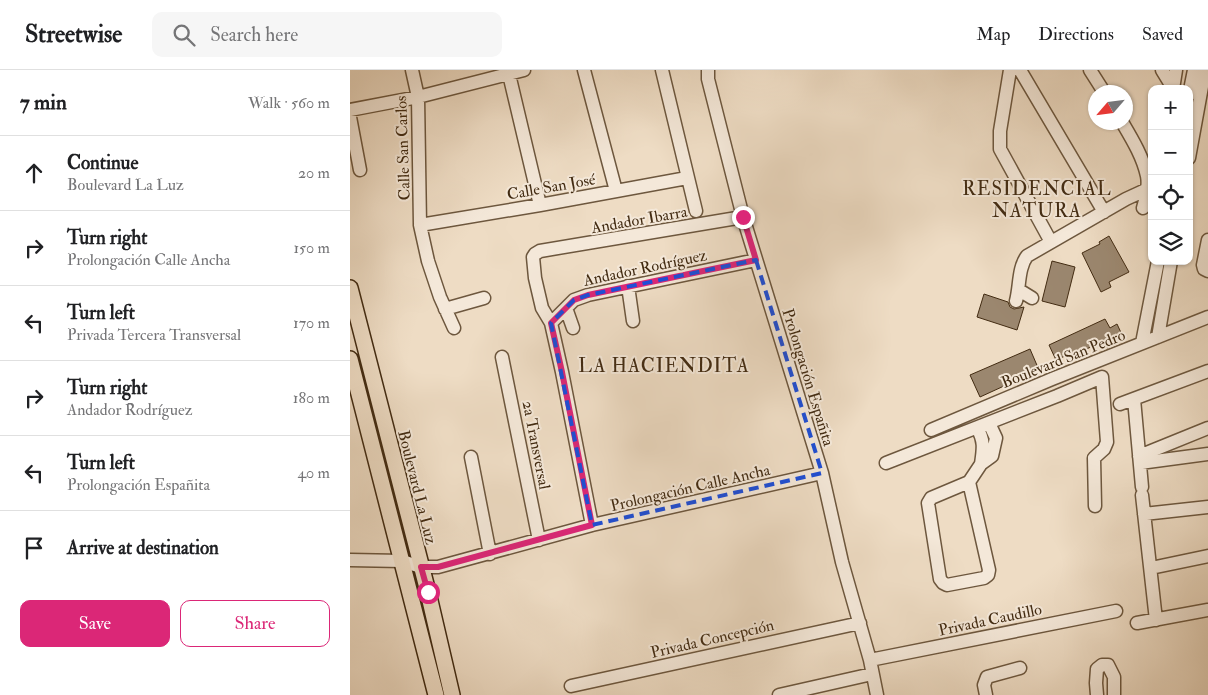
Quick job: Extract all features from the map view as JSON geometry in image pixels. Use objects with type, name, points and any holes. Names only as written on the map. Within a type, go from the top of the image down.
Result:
[{"type":"main road","name":"Boulevard La Luz","points":[[350,288],[452,695]]},
{"type":"main road","name":"Boulevard La Luz","points":[[350,359],[356,407],[402,561],[436,695]]},
{"type":"street","name":"Calle San Carlos","points":[[412,70],[418,97],[420,225],[428,261],[445,309],[454,328]]},
{"type":"street","points":[[350,110],[418,97],[508,72],[524,70]]},
{"type":"street","points":[[584,70],[616,192]]},
{"type":"street","points":[[662,70],[696,211]]},
{"type":"street","name":"Prolongación Españita","points":[[708,70],[708,79],[743,217],[822,474],[842,562],[870,660],[877,695]]},
{"type":"street","points":[[1010,70],[1000,131],[1000,149],[1050,242]]},
{"type":"street","points":[[1020,70],[1104,212]]},
{"type":"street","points":[[1090,70],[1100,85]]},
{"type":"street","points":[[1162,70],[1171,85]]},
{"type":"street","points":[[1174,85],[1176,70]]},
{"type":"street","points":[[1191,85],[1194,70]]},
{"type":"street","points":[[1193,136],[1205,70]]},
{"type":"street","points":[[508,72],[540,206]]},
{"type":"street","points":[[350,116],[360,170]]},
{"type":"street","points":[[1126,130],[1148,176]]},
{"type":"street","name":"Calle San José","points":[[420,225],[540,206],[687,178]]},
{"type":"street","points":[[1032,298],[1017,295],[1024,260],[1028,256],[1118,204],[1148,182]]},
{"type":"street","points":[[1118,204],[1126,207],[1148,207]]},
{"type":"street","name":"Andador Ibarra","points":[[549,321],[542,308],[533,262],[535,254],[540,251],[743,217]]},
{"type":"street","points":[[1208,240],[1203,265],[1204,269],[1208,271]]},
{"type":"street","name":"Andador Rodríguez","points":[[549,321],[580,298],[628,286],[756,260]]},
{"type":"street","points":[[1142,343],[1157,265]]},
{"type":"street","points":[[1158,337],[1170,265]]},
{"type":"street","points":[[628,286],[633,321]]},
{"type":"street","points":[[445,309],[484,298]]},
{"type":"street","points":[[566,308],[573,328]]},
{"type":"street","name":"Boulevard San Pedro","points":[[931,430],[1208,317]]},
{"type":"street","points":[[549,321],[564,381],[592,525]]},
{"type":"street","name":"2a Transversal","points":[[502,357],[539,540]]},
{"type":"street","points":[[1120,404],[1208,370]]},
{"type":"street","name":"Boulevard San Pedro","points":[[886,463],[1102,377],[1107,442],[1104,449],[1094,458],[1095,506]]},
{"type":"street","points":[[1134,399],[1156,620]]},
{"type":"street","points":[[999,401],[1004,417]]},
{"type":"street","points":[[969,482],[989,570],[988,575],[984,578],[947,585],[940,579],[928,503],[931,498],[969,482],[981,464],[992,456],[996,438],[989,423]]},
{"type":"street","points":[[977,428],[984,446],[981,464]]},
{"type":"street","points":[[1139,460],[1208,428]]},
{"type":"street","points":[[1139,460],[1208,454]]},
{"type":"street","points":[[471,457],[490,554]]},
{"type":"street","name":"Prolongación Calle Ancha","points":[[421,567],[438,567],[592,525],[822,474]]},
{"type":"street","points":[[1144,514],[1208,507]]},
{"type":"street","points":[[1150,568],[1208,556]]},
{"type":"street","points":[[350,560],[402,561],[421,567]]},
{"type":"street","points":[[1137,624],[1208,610]]},
{"type":"street","name":"Privada Caudillo","points":[[870,660],[1116,611]]},
{"type":"street","name":"Privada Concepción","points":[[571,686],[860,623]]},
{"type":"street","points":[[1097,695],[1097,669],[1105,664],[1112,671],[1114,695]]},
{"type":"street","points":[[985,690],[987,677],[1020,668]]},
{"type":"street","points":[[779,695],[872,674]]},
{"type":"highlighted area","points":[[756,260],[822,473],[592,525],[551,323],[574,300],[588,295]]},
{"type":"building","points":[[1109,236],[1129,272],[1109,282],[1111,287],[1101,292],[1082,253],[1100,244],[1099,242]]},
{"type":"building","points":[[1052,261],[1075,267],[1065,307],[1042,301]]},
{"type":"building","points":[[984,294],[1008,302],[1010,307],[1014,309],[1024,307],[1017,330],[977,317]]},
{"type":"building","points":[[1105,319],[1110,328],[1117,324],[1124,339],[1107,348],[1104,341],[1082,351],[1084,355],[1077,358],[1074,352],[1056,360],[1049,345]]},
{"type":"building","points":[[1030,349],[1039,370],[980,397],[970,375]]},
{"type":"district","name":"RESIDENCIAL NATURA","points":[[1037,199]]},
{"type":"district","name":"LA HACIENDITA","points":[[664,365]]},
{"type":"route","points":[[428,592],[421,567],[438,567],[592,525],[551,323],[574,300],[588,295],[756,260],[743,217]]}]
